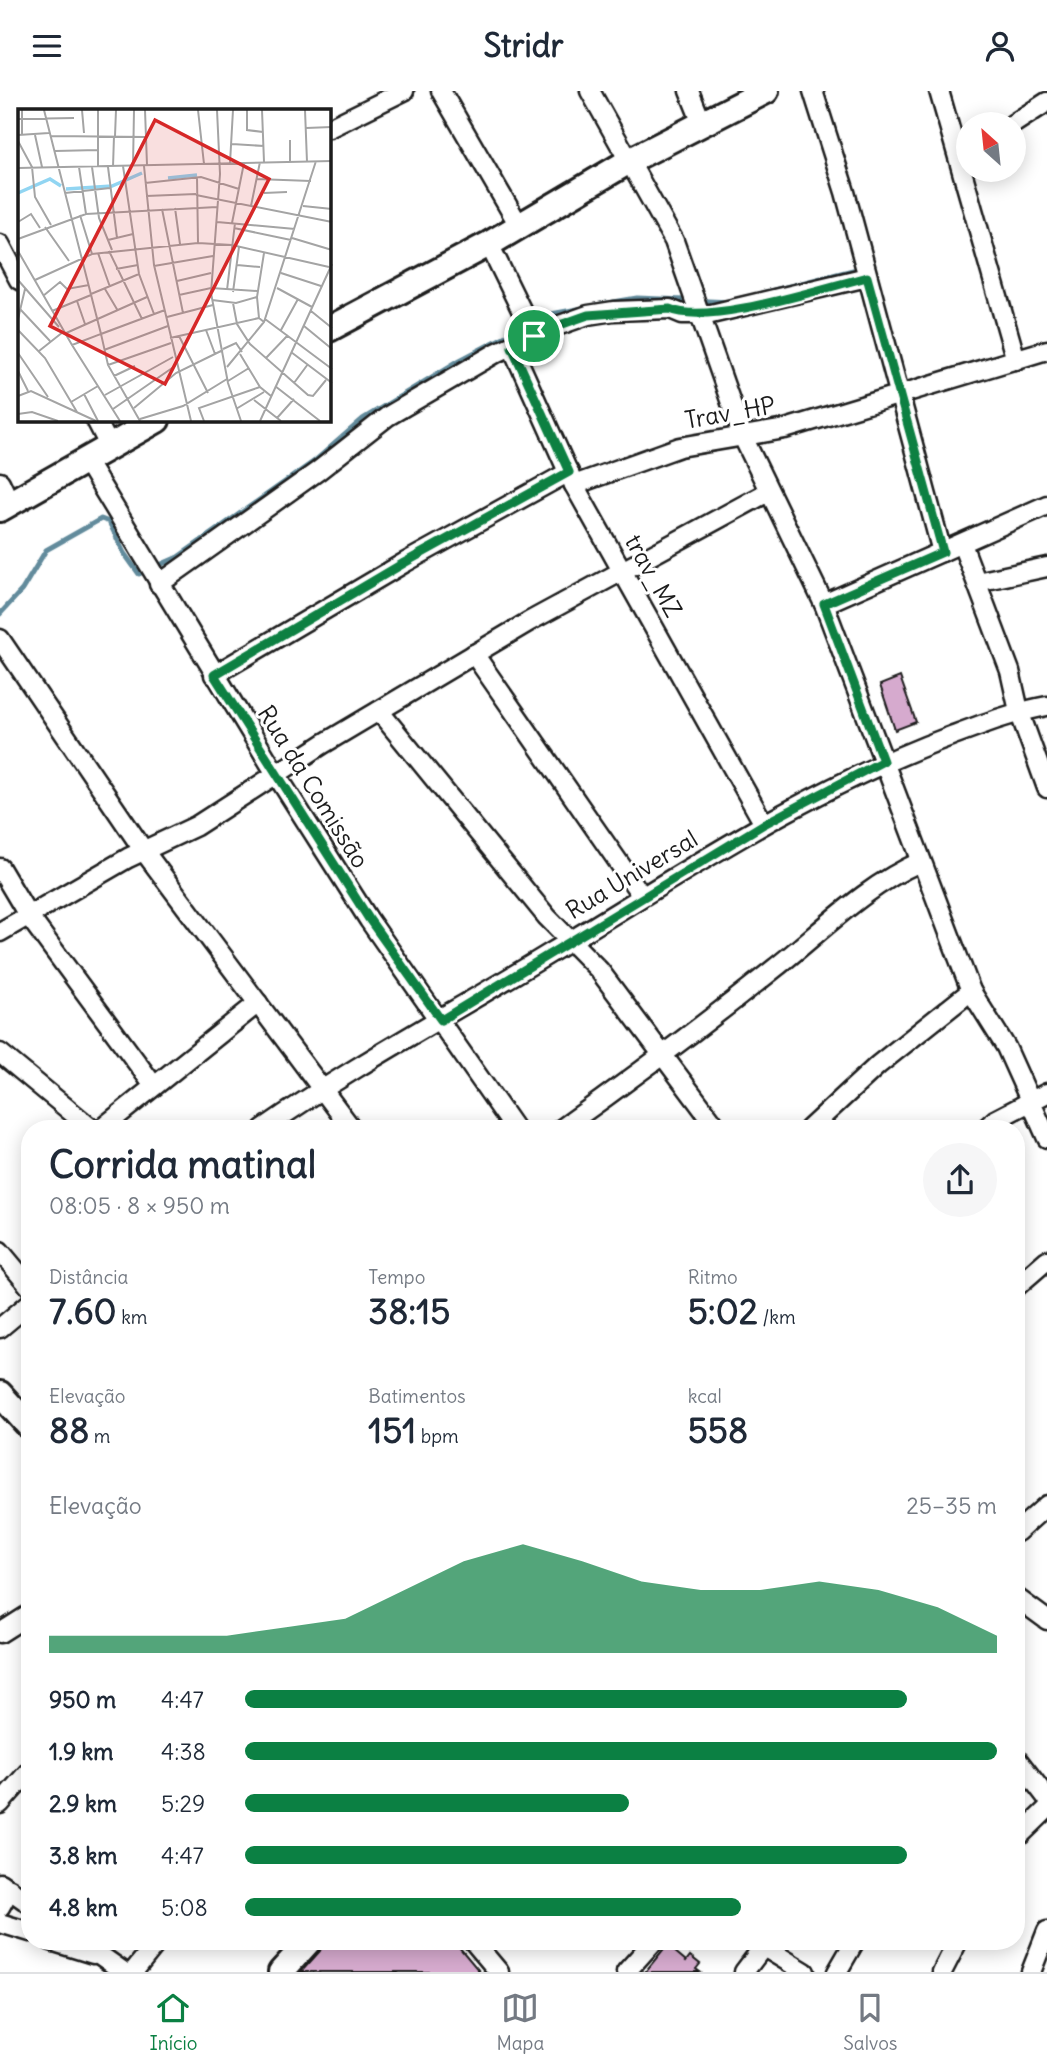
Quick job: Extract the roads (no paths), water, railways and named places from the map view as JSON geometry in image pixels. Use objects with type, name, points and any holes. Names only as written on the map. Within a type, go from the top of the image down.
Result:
[{"type":"street","points":[[331,127],[404,91]]},
{"type":"street","points":[[441,91],[520,227]]},
{"type":"street","points":[[590,91],[674,241],[743,437],[824,604],[971,991],[1006,1047],[1047,1139]]},
{"type":"street","points":[[689,91],[703,126]]},
{"type":"street","points":[[331,328],[520,227],[631,160],[703,126],[766,91]]},
{"type":"street","points":[[813,91],[845,192],[897,394],[943,552]]},
{"type":"street","points":[[939,91],[956,130]]},
{"type":"street","points":[[1026,116],[1047,102]]},
{"type":"street","points":[[969,182],[987,268],[1016,360]]},
{"type":"street","points":[[489,244],[534,336]]},
{"type":"street","points":[[0,245],[18,278]]},
{"type":"street","points":[[159,585],[318,471],[388,416],[496,353],[570,320],[614,311],[670,309],[682,314],[711,314],[867,277]]},
{"type":"street","name":"trav_MZ","points":[[512,347],[571,479],[764,824]]},
{"type":"street","name":"Trav_HP","points":[[214,675],[404,563],[571,479],[680,447],[785,429],[1047,350]]},
{"type":"street","points":[[97,422],[109,445]]},
{"type":"street","points":[[3,498],[86,461],[109,445],[153,422]]},
{"type":"street","name":"Rua da Comissão","points":[[86,461],[276,774],[369,919],[508,1120]]},
{"type":"street","points":[[0,932],[144,851],[196,826],[276,774],[474,655],[622,570],[768,492]]},
{"type":"street","points":[[824,604],[1047,505]]},
{"type":"street","points":[[962,544],[1010,671],[1019,711],[1047,787]]},
{"type":"street","points":[[977,582],[1047,567]]},
{"type":"street","points":[[0,639],[144,851],[346,1120]]},
{"type":"street","points":[[474,655],[642,897]]},
{"type":"street","name":"Rua Universal","points":[[276,1120],[322,1087],[441,1020],[764,824],[883,761],[1019,711],[1047,706]]},
{"type":"street","points":[[379,711],[547,917],[599,970],[711,1120]]},
{"type":"street","points":[[573,1120],[662,1056],[860,898],[901,870],[920,862]]},
{"type":"street","points":[[0,868],[28,915],[154,1086]]},
{"type":"street","points":[[819,1120],[878,1065],[971,991]]},
{"type":"street","points":[[112,1120],[258,1003]]},
{"type":"street","points":[[0,1053],[81,1120]]},
{"type":"street","points":[[999,1120],[1030,1100],[1047,1093]]},
{"type":"street","points":[[0,1251],[21,1276]]},
{"type":"street","points":[[1025,1279],[1047,1260]]},
{"type":"street","points":[[0,1328],[21,1310]]},
{"type":"street","points":[[0,1394],[21,1417]]},
{"type":"street","points":[[1025,1525],[1047,1505]]},
{"type":"street","points":[[1025,1604],[1047,1620]]},
{"type":"street","points":[[0,1633],[21,1620]]},
{"type":"street","points":[[1025,1769],[1047,1798]]},
{"type":"street","points":[[0,1804],[21,1780]]},
{"type":"street","points":[[1025,1830],[1047,1809]]},
{"type":"street","points":[[0,1907],[5,1886],[21,1898]]},
{"type":"street","points":[[0,1923],[21,1930]]},
{"type":"street","points":[[1031,1972],[1047,1931]]},
{"type":"street","points":[[74,1950],[100,1955]]},
{"type":"street","points":[[93,1950],[122,1971],[147,1950]]},
{"type":"street","points":[[281,1972],[301,1950]]},
{"type":"street","points":[[485,1950],[499,1972]]},
{"type":"street","points":[[626,1972],[646,1950]]},
{"type":"street","points":[[744,1972],[756,1950]]},
{"type":"street","points":[[769,1950],[804,1972]]},
{"type":"street","points":[[837,1972],[850,1950]]},
{"type":"street","points":[[942,1972],[953,1950]]},
{"type":"waterway","points":[[758,294],[853,270]]},
{"type":"waterway","points":[[596,305],[637,298],[732,302]]},
{"type":"waterway","points":[[0,614],[22,590],[46,550],[101,519],[109,522],[124,553],[139,574],[178,557],[316,460],[363,419],[460,360],[546,315],[583,308]]}]
